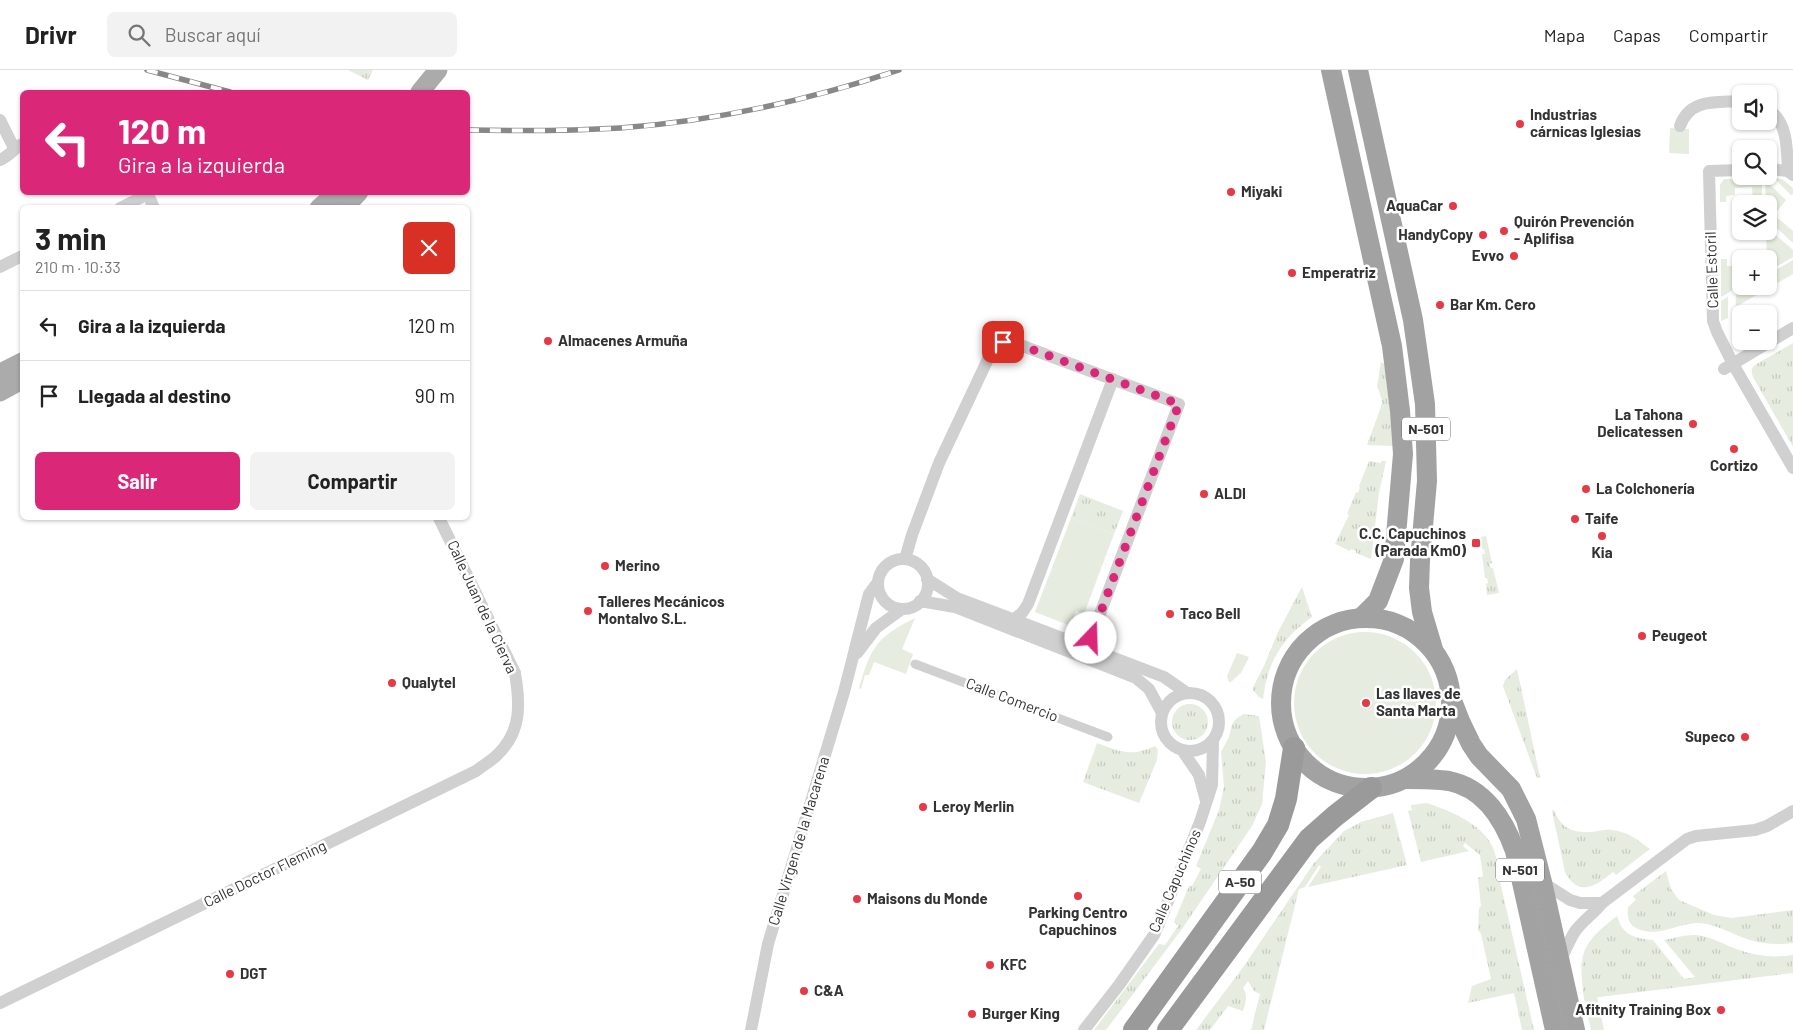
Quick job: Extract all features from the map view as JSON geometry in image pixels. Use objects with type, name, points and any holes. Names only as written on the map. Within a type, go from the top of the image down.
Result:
[{"type":"highway","name":"N-501","points":[[1331,70],[1392,346],[1402,445],[1401,486],[1394,559],[1378,601],[1362,617]]},
{"type":"highway","name":"N-501","points":[[1358,70],[1413,320],[1425,404],[1427,481],[1419,588],[1422,612],[1433,649]]},
{"type":"highway","points":[[1362,617],[1382,618],[1402,624],[1419,635],[1433,649],[1446,673],[1452,698],[1450,723],[1441,746],[1426,765],[1406,779],[1389,786],[1371,788],[1348,786],[1327,779],[1308,765],[1294,748],[1285,730],[1281,711],[1282,689],[1288,668],[1299,649],[1315,634],[1334,623],[1362,617]]},
{"type":"highway","name":"N-501","points":[[1452,698],[1460,721],[1475,750],[1511,790],[1526,819],[1575,1030]]},
{"type":"highway","name":"A-50","points":[[1134,1030],[1262,852],[1278,825],[1286,799],[1294,748]]},
{"type":"highway","name":"N-501","points":[[1406,779],[1450,781],[1471,790],[1486,800],[1498,814],[1508,831],[1515,851],[1555,1030]]},
{"type":"highway","name":"A-50","points":[[1168,1030],[1309,839],[1371,788]]},
{"type":"highway","points":[[1126,1030],[1154,1002]]},
{"type":"main road","points":[[422,90],[440,70]]},
{"type":"main road","points":[[437,90],[440,70]]},
{"type":"main road","points":[[322,205],[334,195]]},
{"type":"main road","points":[[347,205],[356,195]]},
{"type":"main road","points":[[0,372],[20,363]]},
{"type":"main road","points":[[0,392],[20,381]]},
{"type":"street","points":[[1680,126],[1683,117],[1690,109],[1700,104],[1732,102]]},
{"type":"street","points":[[1777,119],[1786,139],[1790,173],[1777,171]]},
{"type":"street","points":[[0,120],[18,146],[7,157],[0,160]]},
{"type":"street","name":"Calle Estoril","points":[[1732,170],[1710,171],[1713,321],[1728,366],[1793,468]]},
{"type":"street","points":[[125,205],[143,195]]},
{"type":"street","points":[[0,267],[20,257]]},
{"type":"street","points":[[1728,366],[1793,328]]},
{"type":"street","points":[[905,559],[938,463],[994,347],[1003,342],[1012,342],[1179,404],[1087,648]]},
{"type":"street","points":[[1014,619],[1022,613],[1028,604],[1113,379]]},
{"type":"street","name":"Calle Juan de la Cierva","points":[[440,520],[515,673],[520,698],[515,727]]},
{"type":"street","points":[[905,559],[915,562],[923,569],[927,579],[926,591],[920,602],[912,607],[902,609],[889,605],[880,595],[878,582],[880,572],[886,565],[895,560],[905,559]]},
{"type":"street","points":[[927,579],[957,598],[1164,677],[1187,693]]},
{"type":"street","name":"Calle Virgen de la Macarena","points":[[751,1030],[768,944],[855,654],[862,616],[869,594],[878,582]]},
{"type":"street","points":[[920,602],[955,607],[1136,678],[1148,688],[1162,713]]},
{"type":"street","name":"Calle Virgen de la Macarena","points":[[855,654],[876,628],[902,609]]},
{"type":"street","name":"Calle Comercio","points":[[915,664],[1108,737]]},
{"type":"street","points":[[1187,693],[1198,694],[1208,699],[1216,710],[1219,722],[1218,732],[1214,740],[1204,748],[1194,752],[1182,750],[1171,744],[1163,734],[1161,724],[1162,713],[1168,703],[1176,696],[1187,693]]},
{"type":"street","name":"Calle Doctor Fleming","points":[[0,1003],[476,771],[498,755],[508,742],[515,727]]},
{"type":"street","name":"Calle Capuchinos","points":[[1084,1030],[1154,935],[1200,822],[1212,786],[1214,740]]},
{"type":"street","points":[[1182,750],[1199,775],[1206,801]]},
{"type":"street","points":[[1559,963],[1578,928],[1602,903],[1687,839],[1696,836],[1755,830],[1767,826],[1793,811]]},
{"type":"street","points":[[1542,882],[1570,900],[1580,904],[1602,903]]},
{"type":"green space","points":[[348,70],[373,70],[368,80]]},
{"type":"green space","points":[[1670,128],[1689,129],[1689,154],[1669,153]]},
{"type":"green space","points":[[1777,178],[1782,179],[1793,188],[1793,194],[1791,195],[1777,181]]},
{"type":"green space","points":[[1724,179],[1732,179],[1732,185],[1762,185],[1762,195],[1753,195],[1752,187],[1735,188],[1735,195],[1726,196],[1726,202],[1720,202],[1720,185]]},
{"type":"green space","points":[[1765,185],[1770,185],[1786,200],[1777,211],[1777,195],[1766,195]]},
{"type":"green space","points":[[1777,218],[1793,231],[1793,243],[1777,228]]},
{"type":"green space","points":[[1777,236],[1793,250],[1793,257],[1777,266],[1777,250],[1767,250],[1766,240],[1777,240]]},
{"type":"green space","points":[[1721,259],[1727,259],[1727,266],[1732,266],[1732,290],[1721,297]]},
{"type":"green space","points":[[1793,260],[1793,274],[1777,283],[1777,269]]},
{"type":"green space","points":[[1736,295],[1756,295],[1739,305],[1736,305]]},
{"type":"green space","points":[[1728,297],[1728,318],[1721,321],[1721,301]]},
{"type":"green space","points":[[1793,343],[1793,447],[1753,377],[1752,371],[1755,365]]},
{"type":"green space","points":[[1381,362],[1385,364],[1391,405],[1393,446],[1367,445],[1381,407],[1382,400],[1377,386]]},
{"type":"green space","points":[[1369,461],[1381,463],[1381,461],[1386,461],[1379,493],[1371,559],[1356,553],[1356,551],[1351,549],[1350,551],[1335,544],[1349,515],[1347,514],[1356,492],[1358,493]]},
{"type":"green space","points":[[1080,494],[1123,511],[1114,534],[1071,518]]},
{"type":"green space","points":[[1071,518],[1114,534],[1084,614],[1076,611],[1071,626],[1035,612]]},
{"type":"green space","points":[[1486,536],[1492,563],[1489,564],[1493,568],[1499,593],[1487,595],[1486,584],[1488,583],[1487,578],[1485,578],[1482,554],[1485,554],[1484,549],[1482,549],[1481,537]]},
{"type":"green space","points":[[1302,587],[1312,617],[1292,634],[1278,652],[1268,674],[1263,699],[1252,689],[1278,632]]},
{"type":"green space","points":[[915,618],[902,649],[913,654],[906,674],[874,662],[869,675],[865,675],[861,689],[859,688],[867,662],[877,645],[892,631]]},
{"type":"green space","points":[[1365,632],[1392,638],[1404,644],[1415,653],[1424,664],[1430,676],[1436,703],[1430,730],[1424,742],[1415,753],[1404,762],[1392,768],[1365,774],[1338,768],[1326,762],[1315,753],[1306,742],[1300,730],[1294,703],[1300,676],[1306,664],[1315,653],[1326,644],[1338,638]]},
{"type":"green space","points":[[1237,653],[1249,657],[1241,673],[1229,682],[1227,676]]},
{"type":"green space","points":[[1517,669],[1540,777],[1537,778],[1503,686],[1505,680]]},
{"type":"green space","points":[[1190,704],[1197,705],[1203,709],[1207,715],[1207,729],[1203,735],[1197,739],[1190,740],[1183,739],[1177,735],[1173,729],[1172,722],[1173,715],[1177,709],[1183,705]]},
{"type":"green space","points":[[1244,714],[1259,716],[1266,762],[1262,804],[1252,826],[1182,929],[1106,1030],[1094,1030],[1159,944],[1165,945],[1178,926],[1174,922],[1189,886],[1192,886],[1201,869],[1196,866],[1219,810],[1224,786],[1221,752],[1229,737],[1232,724]]},
{"type":"green space","points":[[1097,743],[1126,752],[1139,751],[1155,746],[1158,750],[1157,760],[1139,803],[1083,782]]},
{"type":"green space","points":[[1427,803],[1455,814],[1473,824],[1492,846],[1534,1030],[1522,1030],[1514,993],[1468,1003],[1472,986],[1491,979],[1481,934],[1478,930],[1479,908],[1481,906],[1478,878],[1483,876],[1480,855],[1465,843],[1463,846],[1469,851],[1421,862],[1408,811],[1412,810],[1411,805]]},
{"type":"green space","points":[[1554,810],[1560,821],[1568,828],[1578,832],[1606,830],[1622,832],[1632,836],[1650,849],[1616,875],[1613,872],[1600,882],[1588,887],[1576,885],[1565,872],[1552,811]]},
{"type":"green space","points":[[1393,813],[1407,865],[1308,887],[1321,867],[1319,865],[1305,887],[1299,889],[1264,1030],[1251,1030],[1260,994],[1254,991],[1248,981],[1243,988],[1246,999],[1243,1011],[1228,1006],[1210,1030],[1196,1030],[1244,966],[1314,863],[1344,831],[1361,822]]},
{"type":"green space","points":[[1666,871],[1671,889],[1679,900],[1714,915],[1731,918],[1793,910],[1793,943],[1758,942],[1712,925],[1699,923],[1653,932],[1638,929],[1630,923],[1628,914],[1628,907],[1636,900],[1633,896]]},
{"type":"green space","points":[[1617,916],[1622,928],[1630,935],[1653,940],[1684,979],[1695,977],[1664,940],[1695,935],[1707,937],[1752,954],[1766,956],[1793,955],[1793,973],[1584,999],[1582,960],[1585,951],[1589,942],[1596,934]]},
{"type":"green space","points":[[1597,996],[1604,1030],[1591,1030],[1584,999]]},
{"type":"railway","points":[[147,70],[222,90]]},
{"type":"railway","points":[[470,130],[601,129],[691,120],[796,100],[899,70]]},
{"type":"place","name":"Industrias cárnicas Iglesias","points":[[1520,124]]},
{"type":"place","name":"Miyaki","points":[[1231,192]]},
{"type":"place","name":"AquaCar","points":[[1453,206]]},
{"type":"place","name":"Quirón Prevención - Aplifisa","points":[[1504,231]]},
{"type":"place","name":"HandyCopy","points":[[1483,235]]},
{"type":"place","name":"Evvo","points":[[1514,256]]},
{"type":"place","name":"Emperatriz","points":[[1292,273]]},
{"type":"place","name":"Bar Km. Cero","points":[[1440,305]]},
{"type":"place","name":"Almacenes Armuña","points":[[548,341]]},
{"type":"place","name":"La Tahona Delicatessen","points":[[1693,424]]},
{"type":"place","name":"Cortizo","points":[[1734,449]]},
{"type":"place","name":"La Colchonería","points":[[1586,489]]},
{"type":"place","name":"ALDI","points":[[1204,494]]},
{"type":"place","name":"Taife","points":[[1575,519]]},
{"type":"place","name":"Kia","points":[[1602,536]]},
{"type":"place","name":"C.C. Capuchinos (Parada Km0)","points":[[1476,543]]},
{"type":"place","name":"Merino","points":[[605,566]]},
{"type":"place","name":"Talleres Mecánicos Montalvo S.L.","points":[[588,611]]},
{"type":"place","name":"Taco Bell","points":[[1170,614]]},
{"type":"place","name":"Peugeot","points":[[1642,636]]},
{"type":"place","name":"Qualytel","points":[[392,683]]},
{"type":"place","name":"Las llaves de Santa Marta","points":[[1366,703]]},
{"type":"place","name":"Supeco","points":[[1745,737]]},
{"type":"place","name":"Leroy Merlin","points":[[923,807]]},
{"type":"place","name":"Parking Centro Capuchinos","points":[[1078,896]]},
{"type":"place","name":"Maisons du Monde","points":[[857,899]]},
{"type":"place","name":"KFC","points":[[990,965]]},
{"type":"place","name":"DGT","points":[[230,974]]},
{"type":"place","name":"C&A","points":[[804,991]]},
{"type":"place","name":"Afitnity Training Box","points":[[1721,1010]]},
{"type":"place","name":"Burger King","points":[[972,1014]]},
{"type":"route","points":[[1003,342],[1012,342],[1179,404],[1091,638]]}]
